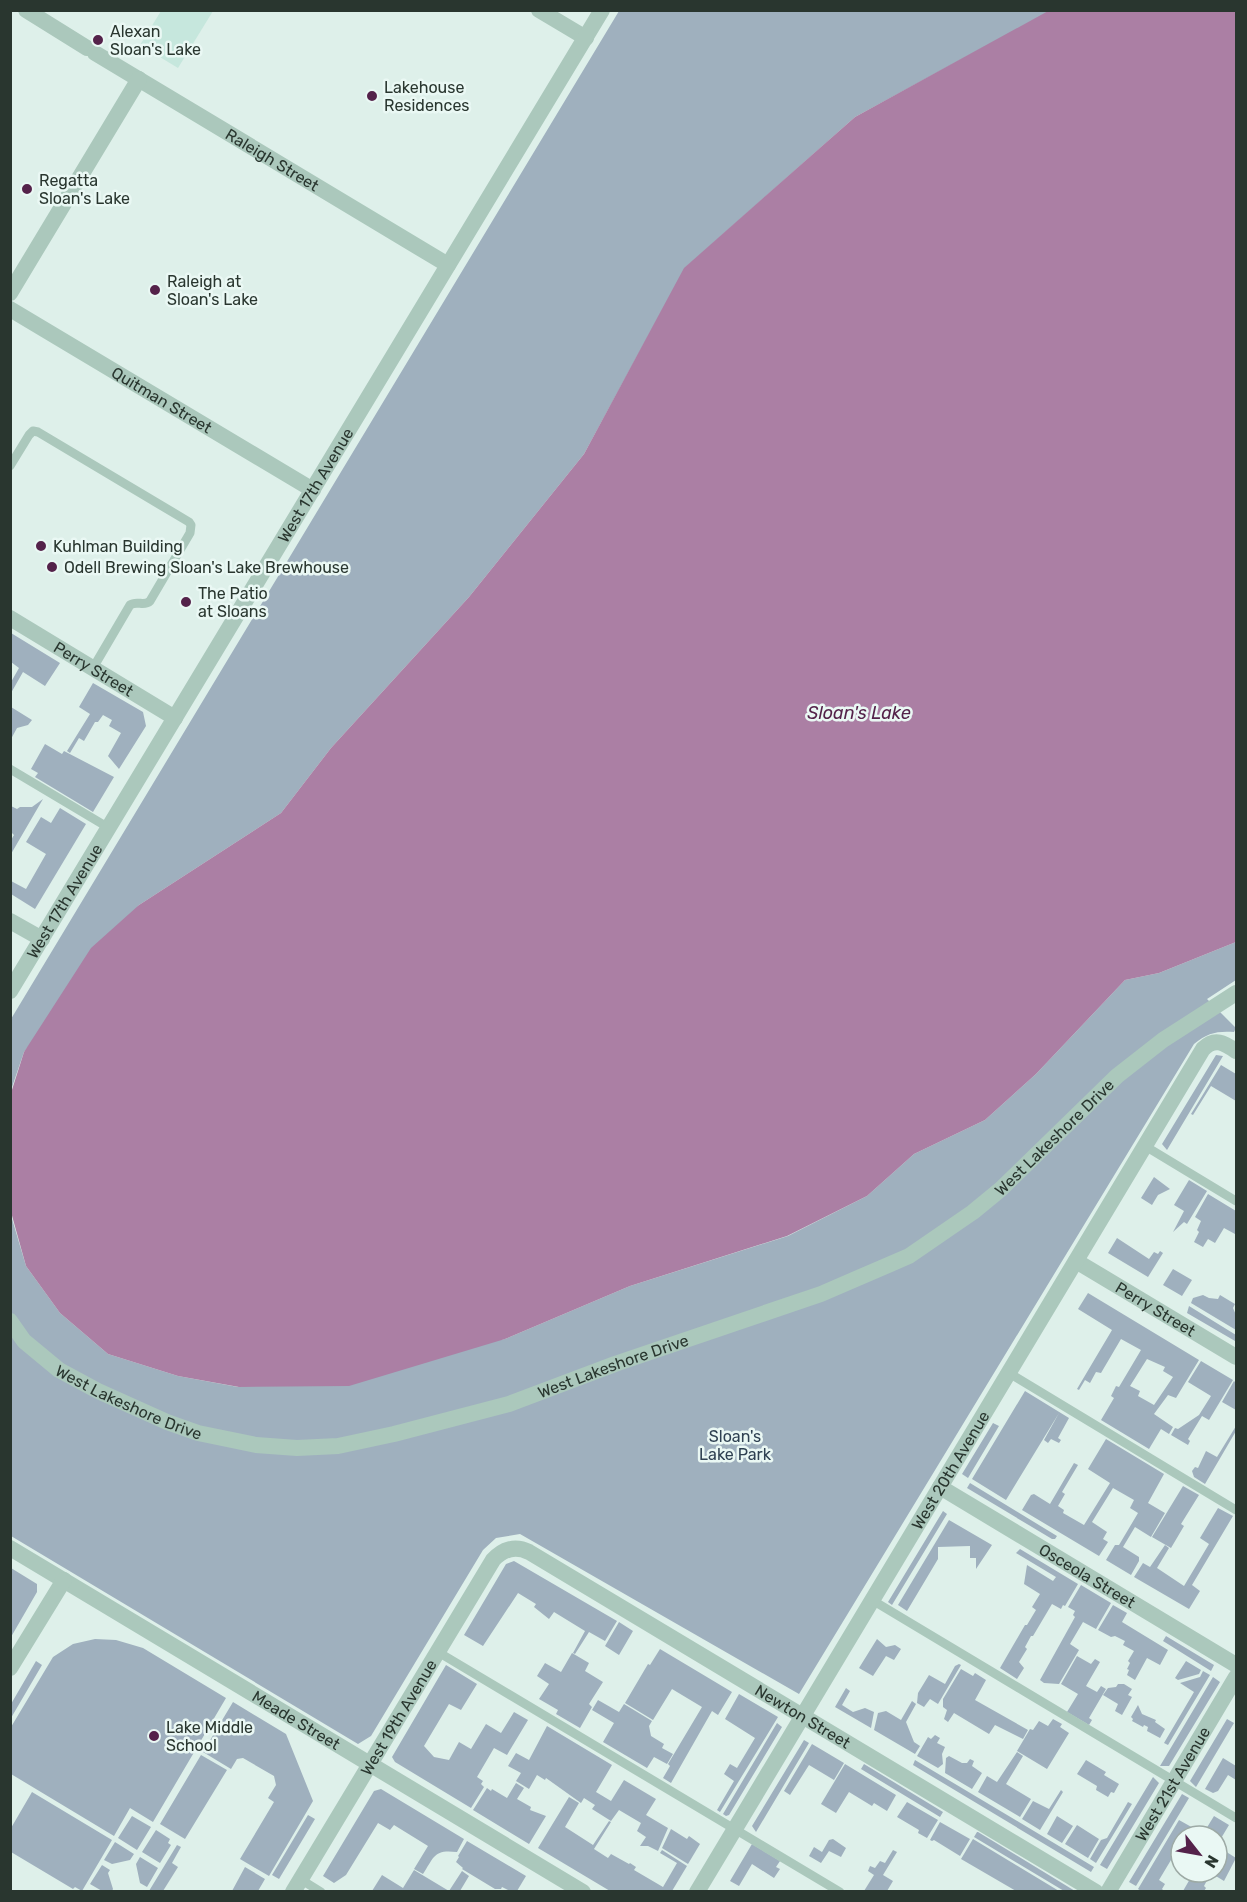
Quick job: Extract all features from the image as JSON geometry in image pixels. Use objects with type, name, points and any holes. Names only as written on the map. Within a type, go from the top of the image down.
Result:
[{"type":"street","name":"Raleigh Street","points":[[26,10],[448,266]]},
{"type":"street","points":[[539,10],[586,38]]},
{"type":"street","name":"West 17th Avenue","points":[[10,991],[602,10]]},
{"type":"street","points":[[10,293],[139,79]]},
{"type":"street","name":"Quitman Street","points":[[10,309],[313,490]]},
{"type":"street","name":"Perry Street","points":[[10,618],[175,718]]},
{"type":"street","points":[[10,921],[42,939]]},
{"type":"street","name":"West Lakeshore Drive","points":[[10,1321],[24,1341],[59,1370],[128,1405],[198,1433],[256,1445],[297,1448],[338,1446],[509,1404],[615,1364],[821,1294],[909,1256],[973,1212],[1001,1189],[1117,1076],[1163,1040],[1236,993]]},
{"type":"street","name":"West 20th Avenue","points":[[698,1892],[1203,1049],[1211,1043],[1223,1042],[1236,1051]]},
{"type":"street","name":"Perry Street","points":[[1076,1261],[1236,1358]]},
{"type":"street","name":"Osceola Street","points":[[940,1486],[1236,1665]]},
{"type":"street","name":"Meade Street","points":[[10,1548],[584,1892]]},
{"type":"street","name":"West 19th Avenue","points":[[297,1885],[493,1560],[509,1549]]},
{"type":"street","name":"Newton Street","points":[[509,1549],[529,1552],[1095,1892]]},
{"type":"street","points":[[10,1668],[64,1580]]},
{"type":"street","name":"West 21st Avenue","points":[[1108,1892],[1236,1677]]},
{"type":"lane","points":[[10,466],[29,435],[33,431],[38,432],[191,525],[190,533],[150,601],[145,604],[130,605],[93,668]]},
{"type":"lane","points":[[10,769],[109,828]]},
{"type":"lane","points":[[1145,1146],[1236,1201]]},
{"type":"lane","points":[[1009,1373],[1236,1510]]},
{"type":"lane","points":[[872,1600],[1236,1818]]},
{"type":"lane","points":[[438,1652],[840,1892]]},
{"type":"lane","points":[[297,1885],[321,1892]]},
{"type":"green space","points":[[619,11],[1050,11],[855,117],[685,268],[584,454],[469,597],[331,748],[281,813],[139,905],[24,1052],[10,1093],[11,1019]]},
{"type":"green space","points":[[11,633],[60,663],[45,686],[23,672],[11,693],[11,682],[19,668],[11,662]]},
{"type":"green space","points":[[93,683],[143,712],[146,726],[119,769],[108,756],[121,733],[109,726],[112,720],[103,715],[98,722],[95,722],[84,741],[79,738],[70,753],[67,751],[90,714],[79,707]]},
{"type":"green space","points":[[11,707],[32,720],[28,725],[17,728],[11,739]]},
{"type":"green space","points":[[45,744],[62,754],[64,751],[114,777],[93,812],[35,777],[38,773],[31,769]]},
{"type":"green space","points":[[43,799],[11,854],[11,840],[14,835],[11,832],[11,806],[17,809],[32,807]]},
{"type":"green space","points":[[60,808],[86,824],[35,909],[11,894],[11,881],[26,889],[46,854],[26,842],[41,817],[51,823]]},
{"type":"green space","name":"Sloan's Lake Park","points":[[1236,942],[1236,980],[1207,999],[1236,1028],[1234,1032],[1212,1034],[1194,1044],[799,1694],[520,1534],[496,1538],[483,1550],[371,1736],[358,1744],[11,1536],[10,1212],[26,1266],[60,1313],[108,1354],[178,1376],[238,1387],[505,1339],[630,1286],[788,1236],[867,1196],[914,1154],[985,1120],[1036,1074],[1125,980],[1159,973]]},
{"type":"green space","points":[[1216,1055],[1223,1056],[1167,1150],[1162,1144]]},
{"type":"green space","points":[[1221,1065],[1236,1074],[1236,1101],[1211,1086],[1193,1115],[1191,1114]]},
{"type":"green space","points":[[1154,1177],[1170,1189],[1158,1195],[1152,1205],[1141,1198]]},
{"type":"green space","points":[[1189,1180],[1207,1191],[1187,1224],[1184,1222],[1173,1232],[1184,1211],[1174,1205]]},
{"type":"green space","points":[[1208,1194],[1236,1211],[1236,1232],[1235,1234],[1224,1228],[1215,1243],[1208,1239],[1203,1247],[1194,1242],[1201,1221],[1195,1217]]},
{"type":"green space","points":[[1117,1238],[1149,1259],[1154,1252],[1163,1253],[1148,1277],[1108,1253]]},
{"type":"green space","points":[[1173,1269],[1192,1280],[1182,1296],[1163,1285]]},
{"type":"green space","points":[[1088,1293],[1199,1360],[1176,1398],[1168,1395],[1154,1414],[1173,1427],[1169,1434],[1161,1429],[1149,1449],[1101,1420],[1114,1398],[1111,1396],[1116,1386],[1119,1387],[1141,1350],[1121,1339],[1101,1373],[1096,1372],[1090,1383],[1085,1380],[1079,1390],[1077,1389],[1112,1330],[1078,1309]],"holes":[[[1147,1359],[1165,1367],[1163,1371],[1173,1377],[1154,1405],[1138,1396],[1140,1391],[1130,1386]]]},
{"type":"green space","points":[[1203,1295],[1218,1299],[1220,1295],[1235,1304],[1233,1308],[1236,1315],[1236,1330],[1191,1303],[1193,1298]]},
{"type":"green space","points":[[1189,1306],[1236,1335],[1236,1340],[1187,1313]]},
{"type":"green space","points":[[1201,1361],[1233,1380],[1209,1420],[1202,1416],[1188,1439],[1190,1441],[1188,1445],[1171,1435],[1175,1428],[1178,1429],[1199,1415],[1211,1396],[1188,1382]]},
{"type":"green space","points":[[1234,1381],[1236,1383],[1236,1410],[1222,1402]]},
{"type":"green space","points":[[1025,1391],[1069,1418],[1058,1438],[1061,1440],[1059,1443],[1051,1439],[1048,1443],[1044,1440],[1059,1413],[1006,1500],[972,1479]]},
{"type":"green space","points":[[993,1423],[999,1426],[968,1478],[962,1474]]},
{"type":"green space","points":[[1236,1426],[1236,1431],[1205,1484],[1194,1477],[1192,1471],[1195,1467],[1198,1468],[1206,1451],[1217,1457]]},
{"type":"green space","points":[[1106,1439],[1164,1474],[1148,1503],[1165,1513],[1151,1537],[1135,1527],[1123,1547],[1139,1557],[1131,1575],[1106,1560],[1115,1545],[1119,1545],[1138,1513],[1130,1508],[1134,1500],[1113,1488],[1092,1522],[1107,1532],[1103,1539],[1108,1542],[1099,1556],[1022,1510],[1034,1494],[1050,1504],[1074,1463],[1078,1465],[1062,1492],[1065,1494],[1058,1506],[1064,1510],[1063,1513],[1084,1525],[1110,1483],[1088,1469]]},
{"type":"green space","points":[[970,1483],[1057,1536],[1052,1539],[967,1488]]},
{"type":"green space","points":[[1183,1486],[1199,1495],[1181,1524],[1184,1526],[1171,1548],[1152,1537]]},
{"type":"green space","points":[[1218,1508],[1233,1516],[1192,1585],[1200,1591],[1189,1609],[1134,1577],[1143,1563],[1150,1567],[1165,1545],[1169,1548],[1157,1568],[1184,1586],[1209,1544],[1200,1538]]},
{"type":"green space","points":[[943,1511],[947,1514],[892,1605],[888,1602]]},
{"type":"green space","points":[[949,1520],[992,1545],[976,1569],[976,1558],[970,1558],[970,1546],[938,1547],[938,1559],[907,1611],[898,1605]]},
{"type":"green space","points":[[1020,1549],[1078,1584],[1065,1606],[1063,1605],[1061,1609],[1052,1604],[1031,1636],[1025,1647],[1027,1649],[1019,1662],[1024,1668],[1017,1679],[1000,1668],[1036,1610],[1032,1607],[1040,1594],[1024,1584],[1027,1565],[1053,1581],[1056,1577],[1016,1553]]},
{"type":"green space","points":[[514,1561],[617,1621],[605,1641],[589,1632],[575,1654],[573,1653],[585,1631],[554,1612],[549,1619],[534,1607],[536,1604],[518,1593],[483,1646],[464,1635],[506,1564]]},
{"type":"green space","points":[[11,1568],[37,1584],[37,1592],[11,1637]]},
{"type":"green space","points":[[1081,1585],[1111,1603],[1096,1629],[1083,1622],[1070,1644],[1079,1650],[1059,1684],[1044,1683],[1040,1680],[1075,1617],[1073,1615],[1075,1611],[1068,1607]]},
{"type":"green space","points":[[1113,1605],[1127,1613],[1122,1622],[1168,1650],[1160,1665],[1147,1658],[1135,1680],[1127,1675],[1130,1663],[1128,1661],[1134,1651],[1123,1645],[1125,1641],[1098,1630]]},
{"type":"green space","points":[[619,1622],[633,1631],[619,1655],[605,1646]]},
{"type":"green space","points":[[1166,1636],[1214,1665],[1211,1671],[1163,1641]]},
{"type":"green space","points":[[95,1639],[116,1640],[143,1648],[226,1698],[153,1822],[130,1808],[114,1836],[11,1774],[11,1727],[53,1657],[73,1644]]},
{"type":"green space","points":[[877,1639],[886,1647],[895,1645],[901,1649],[894,1660],[886,1656],[873,1676],[859,1668]]},
{"type":"green space","points":[[660,1649],[732,1692],[718,1715],[712,1711],[671,1783],[663,1778],[670,1766],[668,1764],[702,1707],[672,1689],[653,1720],[625,1703],[648,1664],[650,1665]]},
{"type":"green space","points":[[572,1653],[589,1663],[585,1671],[603,1682],[589,1704],[592,1707],[580,1728],[556,1714],[558,1710],[539,1699],[549,1684],[537,1676],[545,1663],[561,1672]]},
{"type":"green space","points":[[1077,1656],[1091,1664],[1095,1659],[1100,1662],[1086,1686],[1097,1692],[1101,1686],[1106,1689],[1089,1718],[1092,1720],[1089,1725],[1067,1712],[1078,1694],[1061,1684]]},
{"type":"green space","points":[[36,1661],[42,1665],[11,1718],[11,1704]]},
{"type":"green space","points":[[1186,1661],[1201,1670],[1199,1674],[1178,1680],[1175,1678]]},
{"type":"green space","points":[[446,1665],[477,1684],[461,1710],[449,1704],[424,1746],[434,1757],[449,1760],[459,1742],[471,1749],[486,1724],[501,1733],[514,1712],[528,1720],[507,1755],[494,1748],[477,1777],[483,1781],[481,1784],[484,1787],[471,1808],[395,1762],[392,1757]]},
{"type":"green space","points":[[961,1665],[938,1704],[930,1699],[924,1707],[917,1703],[918,1693],[929,1675],[945,1684],[955,1666]]},
{"type":"green space","points":[[961,1669],[973,1676],[975,1673],[986,1680],[975,1700],[1028,1730],[1023,1739],[995,1725],[989,1734],[954,1713],[948,1722],[944,1719],[947,1710],[943,1707],[943,1699]]},
{"type":"green space","points":[[1203,1671],[1210,1675],[1168,1745],[1164,1743],[1194,1692],[1180,1683],[1200,1677]]},
{"type":"green space","points":[[1213,1677],[1220,1682],[1169,1766],[1160,1766]]},
{"type":"green space","points":[[1118,1684],[1124,1684],[1132,1689],[1128,1695],[1132,1697],[1122,1715],[1115,1711],[1118,1704],[1103,1695],[1108,1688],[1116,1687]]},
{"type":"green space","points":[[846,1688],[850,1691],[842,1705],[853,1712],[865,1708],[874,1712],[871,1728],[835,1707]]},
{"type":"green space","points":[[739,1694],[778,1717],[720,1812],[717,1810],[734,1781],[724,1774],[730,1764],[737,1768],[755,1738],[725,1719]]},
{"type":"green space","points":[[598,1700],[619,1712],[624,1704],[652,1721],[649,1726],[651,1736],[664,1744],[662,1748],[673,1754],[667,1764],[654,1757],[647,1768],[603,1742],[614,1723],[592,1710]]},
{"type":"green space","points":[[912,1701],[916,1704],[906,1722],[914,1742],[920,1746],[915,1754],[874,1730],[878,1713],[886,1711],[901,1720]]},
{"type":"green space","points":[[233,1702],[286,1734],[313,1801],[269,1876],[240,1859],[274,1802],[268,1798],[276,1785],[274,1776],[243,1758],[237,1759],[231,1769],[203,1752]]},
{"type":"green space","points":[[1138,1705],[1142,1714],[1156,1720],[1155,1722],[1165,1729],[1160,1738],[1147,1731],[1148,1727],[1132,1721],[1131,1717]]},
{"type":"green space","points":[[1053,1719],[1062,1724],[1060,1727],[1069,1733],[1047,1769],[1017,1751],[1030,1729],[1033,1730],[1039,1721],[1048,1726]]},
{"type":"green space","points":[[1227,1719],[1234,1723],[1196,1787],[1190,1781]]},
{"type":"green space","points":[[777,1723],[782,1727],[729,1815],[726,1816],[723,1814]]},
{"type":"green space","points":[[547,1726],[612,1765],[596,1792],[611,1801],[624,1780],[656,1799],[646,1815],[668,1828],[658,1851],[648,1846],[640,1846],[646,1837],[637,1831],[641,1823],[619,1810],[611,1821],[592,1809],[595,1805],[584,1798],[581,1803],[546,1778],[545,1780],[537,1775],[529,1789],[516,1781],[521,1773],[508,1766],[516,1753],[529,1760]]},
{"type":"green space","points":[[935,1735],[940,1738],[937,1743],[945,1747],[942,1754],[943,1764],[938,1768],[917,1756],[928,1737],[931,1739]]},
{"type":"green space","points":[[804,1740],[809,1743],[756,1832],[752,1826]]},
{"type":"green space","points":[[812,1744],[844,1763],[834,1780],[809,1765],[790,1795],[784,1791]]},
{"type":"green space","points":[[1017,1752],[1023,1756],[1006,1784],[1031,1799],[1020,1817],[978,1792],[987,1776],[997,1782]]},
{"type":"green space","points":[[201,1755],[227,1770],[185,1839],[160,1824]]},
{"type":"green space","points":[[949,1756],[962,1763],[967,1763],[970,1759],[974,1761],[972,1766],[982,1773],[972,1789],[945,1773],[946,1758]]},
{"type":"green space","points":[[1223,1758],[1236,1766],[1236,1780],[1228,1775],[1218,1791],[1213,1793],[1205,1789]]},
{"type":"green space","points":[[915,1760],[1094,1867],[1091,1872],[913,1765]]},
{"type":"green space","points":[[1086,1760],[1106,1772],[1104,1775],[1119,1784],[1114,1793],[1111,1792],[1108,1797],[1096,1790],[1097,1786],[1077,1774]]},
{"type":"green space","points":[[845,1764],[896,1795],[887,1811],[874,1803],[872,1806],[849,1792],[836,1813],[821,1804]]},
{"type":"green space","points":[[864,1764],[943,1812],[940,1817],[861,1769]]},
{"type":"green space","points":[[1153,1777],[1159,1783],[1107,1869],[1100,1865]]},
{"type":"green space","points":[[516,1783],[524,1788],[517,1799],[531,1807],[530,1810],[546,1816],[529,1844],[473,1810],[487,1788],[507,1798]]},
{"type":"green space","points":[[381,1789],[464,1839],[457,1852],[439,1853],[423,1874],[414,1869],[428,1846],[394,1825],[390,1830],[378,1823],[346,1875],[334,1883],[323,1876],[374,1791]]},
{"type":"green space","points":[[1061,1790],[1063,1792],[1040,1830],[1022,1819],[1033,1801],[1049,1809]]},
{"type":"green space","points":[[32,1792],[112,1840],[82,1891],[75,1887],[73,1889],[11,1852],[11,1828]]},
{"type":"green space","points":[[1182,1794],[1189,1798],[1173,1824],[1169,1824],[1169,1831],[1136,1886],[1129,1882]]},
{"type":"green space","points":[[569,1797],[579,1803],[565,1827],[593,1845],[609,1821],[611,1822],[594,1849],[608,1858],[611,1854],[630,1863],[636,1867],[634,1870],[663,1887],[677,1863],[660,1853],[662,1850],[687,1866],[672,1891],[610,1891],[538,1848]]},
{"type":"green space","points":[[907,1802],[938,1820],[927,1838],[918,1833],[919,1830],[897,1817]]},
{"type":"green space","points":[[1128,1802],[1132,1804],[1096,1863],[1090,1859],[1101,1840],[1107,1838]]},
{"type":"green space","points":[[308,1815],[315,1819],[279,1879],[272,1875]]},
{"type":"green space","points":[[132,1816],[151,1827],[137,1850],[118,1838]]},
{"type":"green space","points":[[1057,1816],[1073,1826],[1062,1843],[1047,1834]]},
{"type":"green space","points":[[1214,1816],[1227,1824],[1209,1824]]},
{"type":"green space","points":[[940,1822],[970,1839],[960,1856],[934,1840],[930,1840]]},
{"type":"green space","points":[[1077,1825],[1099,1839],[1088,1858],[1065,1844]]},
{"type":"green space","points":[[671,1829],[687,1839],[689,1836],[700,1844],[688,1864],[662,1848]]},
{"type":"green space","points":[[156,1830],[170,1839],[168,1843],[171,1845],[160,1863],[142,1852]]},
{"type":"green space","points":[[977,1832],[1075,1891],[1064,1891],[974,1837]]},
{"type":"green space","points":[[1169,1837],[1169,1863],[1159,1880],[1165,1884],[1162,1889],[1164,1891],[1138,1889]]},
{"type":"green space","points":[[833,1839],[846,1848],[841,1857],[829,1851],[821,1863],[809,1856],[814,1847],[822,1852],[829,1840]]},
{"type":"green space","points":[[973,1839],[1059,1891],[1016,1891],[961,1859]]},
{"type":"green space","points":[[467,1841],[526,1876],[517,1891],[510,1891],[502,1887],[495,1889],[462,1869],[456,1862]]},
{"type":"green space","points":[[115,1842],[134,1854],[130,1860],[112,1864],[104,1860]]},
{"type":"green space","points":[[752,1844],[780,1861],[776,1867],[780,1869],[774,1878],[752,1864],[739,1886],[730,1881]]},
{"type":"green space","points":[[177,1845],[181,1847],[172,1863],[178,1867],[163,1891],[149,1891]]},
{"type":"green space","points":[[893,1850],[897,1852],[883,1875],[893,1881],[887,1891],[864,1891],[874,1875],[868,1871],[870,1866],[875,1868],[880,1861],[885,1863]]},
{"type":"green space","points":[[1229,1854],[1236,1858],[1229,1871]]},
{"type":"green space","points":[[140,1857],[158,1868],[147,1887],[140,1883],[136,1864]]},
{"type":"green space","points":[[102,1865],[110,1870],[108,1873],[112,1891],[102,1891],[90,1884]]},
{"type":"green space","points":[[245,1867],[265,1879],[258,1891],[232,1891]]},
{"type":"green space","points":[[414,1870],[449,1891],[372,1891],[382,1875],[403,1888]]},
{"type":"green space","points":[[462,1871],[469,1876],[460,1891],[449,1891]]},
{"type":"green space","points":[[1187,1884],[1205,1884],[1206,1888],[1204,1891],[1183,1891]]},
{"type":"shaded area","points":[[161,11],[213,11],[178,68],[140,45]]},
{"type":"water","name":"Sloan's Lake","points":[[1050,10],[1236,11],[1236,942],[1159,973],[1125,980],[1036,1074],[985,1120],[914,1154],[867,1196],[787,1236],[630,1286],[505,1339],[349,1386],[239,1387],[178,1376],[108,1354],[60,1313],[26,1266],[11,1212],[11,1093],[24,1052],[91,948],[139,905],[281,813],[331,748],[469,597],[584,454],[684,268],[855,117]]},
{"type":"place","name":"Alexan Sloan's Lake","points":[[98,40]]},
{"type":"place","name":"Lakehouse Residences","points":[[372,96]]},
{"type":"place","name":"Regatta Sloan's Lake","points":[[27,189]]},
{"type":"place","name":"Raleigh at Sloan's Lake","points":[[155,290]]},
{"type":"place","name":"Kuhlman Building","points":[[41,546]]},
{"type":"place","name":"Odell Brewing Sloan's Lake Brewhouse","points":[[52,567]]},
{"type":"place","name":"The Patio at Sloans","points":[[186,602]]},
{"type":"place","name":"Lake Middle School","points":[[154,1736]]}]
